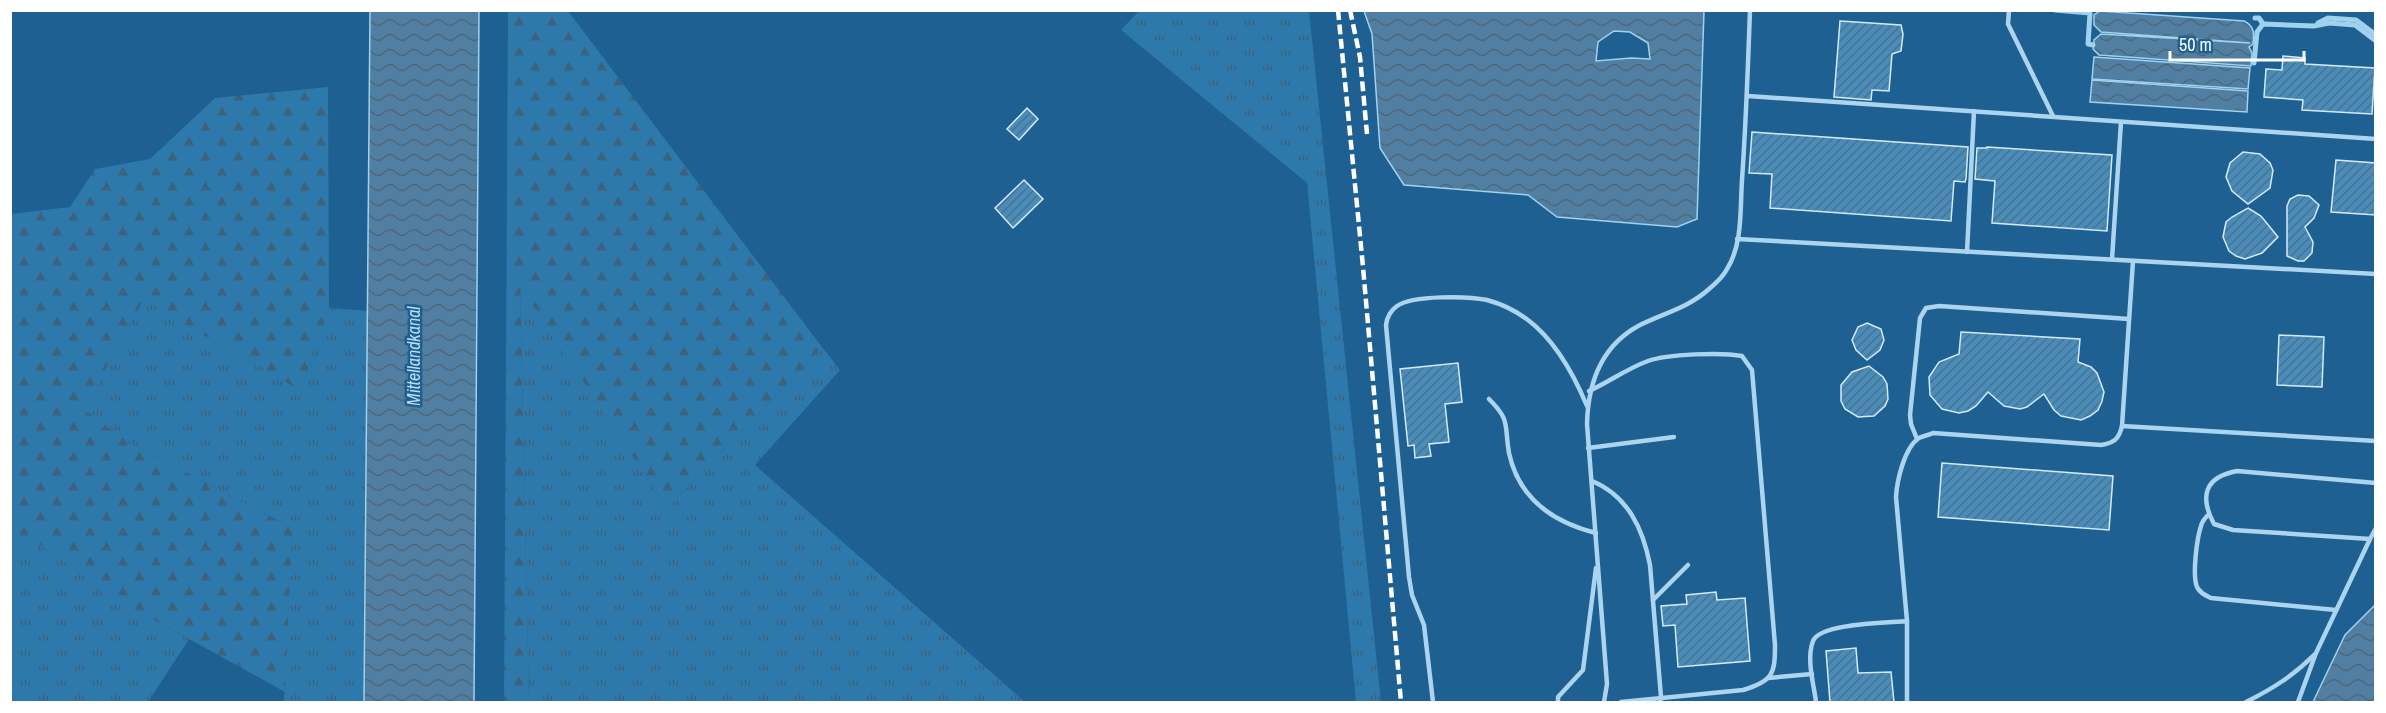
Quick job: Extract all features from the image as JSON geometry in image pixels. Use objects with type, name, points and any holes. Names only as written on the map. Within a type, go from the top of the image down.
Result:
[{"type":"lane","points":[[1604,702],[1607,684],[1588,448],[1587,406],[1590,391],[1597,369],[1609,349],[1624,335],[1640,325],[1681,309],[1698,298],[1727,270],[1735,251],[1748,96],[1750,10]]},
{"type":"lane","points":[[2008,10],[2008,24],[2053,116]]},
{"type":"lane","points":[[1748,96],[2376,139]]},
{"type":"lane","points":[[1967,252],[1974,111]]},
{"type":"lane","points":[[2112,259],[2121,122]]},
{"type":"lane","points":[[1737,239],[2376,274]]},
{"type":"lane","points":[[1907,702],[1907,621],[1896,497],[1898,477],[1906,456],[1917,439],[1933,433],[2101,445],[2112,443],[2120,436],[2122,426],[2133,261]]},
{"type":"lane","points":[[1433,702],[1424,625],[1412,595],[1406,557],[1386,325],[1388,315],[1395,307],[1406,302],[1470,298],[1487,300],[1514,310],[1545,336],[1575,378],[1587,406]]},
{"type":"lane","points":[[1917,439],[1910,415],[1920,318],[1926,308],[1939,306],[2129,320]]},
{"type":"lane","points":[[1590,391],[1649,360],[1661,358],[1726,353],[1742,356],[1752,370],[1776,645],[1775,667],[1768,678],[1757,686],[1743,690],[1661,700],[1621,702]]},
{"type":"lane","points":[[1489,399],[1504,413],[1510,453],[1516,473],[1538,507],[1568,525],[1596,532]]},
{"type":"lane","points":[[2122,426],[2376,441]]},
{"type":"lane","points":[[1588,448],[1674,437]]},
{"type":"lane","points":[[2370,539],[2233,530],[2214,524],[2206,510],[2206,495],[2211,482],[2221,474],[2237,471],[2376,483]]},
{"type":"lane","points":[[1592,481],[1606,487],[1620,498],[1641,530],[1650,565],[1661,700]]},
{"type":"lane","points":[[2209,514],[2201,523],[2198,535],[2195,575],[2197,586],[2203,595],[2211,598],[2336,610]]},
{"type":"lane","points":[[2298,702],[2316,653],[2376,528]]},
{"type":"lane","points":[[1558,702],[1558,697],[1583,670],[1598,556]]},
{"type":"lane","points":[[1653,600],[1688,565]]},
{"type":"lane","points":[[1816,702],[1811,651],[1813,640],[1819,633],[1831,628],[1907,621]]},
{"type":"lane","points":[[2246,702],[2275,688],[2296,673],[2316,653]]},
{"type":"lane","points":[[1768,678],[1812,674]]},
{"type":"green space","points":[[508,11],[568,11],[822,347],[667,509],[520,286],[529,702],[504,702]]},
{"type":"green space","points":[[1139,11],[1309,11],[1381,702],[1356,702],[1307,183],[1121,30]]},
{"type":"green space","points":[[328,87],[329,308],[300,390],[143,300],[84,409],[126,441],[292,528],[285,692],[135,609],[33,540],[11,566],[11,214],[70,207],[95,169],[150,159],[215,98]]},
{"type":"green space","points":[[520,284],[667,509],[822,347],[840,370],[755,465],[1025,702],[529,702]]},
{"type":"green space","points":[[143,300],[300,390],[329,308],[368,311],[364,702],[284,702],[292,528],[126,441],[83,409]]},
{"type":"green space","points":[[33,539],[135,609],[189,639],[148,702],[11,702],[11,566]]},
{"type":"water","name":"Mittellandkanal","points":[[370,11],[479,11],[474,702],[364,702]]},
{"type":"water","points":[[1364,11],[1704,11],[1697,219],[1677,227],[1557,217],[1528,195],[1404,185],[1380,148],[1372,34]],"holes":[[[1614,31],[1630,32],[1648,43],[1650,59],[1596,61],[1598,42]]]},
{"type":"water","points":[[2100,11],[2244,21],[2250,25],[2253,34],[2253,44],[2249,47],[2252,53],[2251,66],[2099,55],[2093,49],[2094,40],[2101,34],[2250,43],[2101,32],[2094,25],[2094,15]]},
{"type":"water","points":[[2094,57],[2250,68],[2248,89],[2092,79]]},
{"type":"water","points":[[2092,80],[2248,91],[2247,112],[2090,102]]},
{"type":"water","points":[[2375,605],[2375,702],[2313,702],[2345,635]]},
{"type":"building","points":[[1840,21],[1901,25],[1903,34],[1901,51],[1892,54],[1889,91],[1872,90],[1871,100],[1834,97]]},
{"type":"building","points":[[2283,56],[2305,58],[2305,64],[2375,68],[2372,114],[2302,110],[2303,100],[2264,97],[2266,69],[2282,70]]},
{"type":"building","points":[[1027,108],[1038,119],[1019,140],[1007,129]]},
{"type":"building","points":[[1752,132],[1968,147],[1966,179],[1965,182],[1954,181],[1951,221],[1770,208],[1772,174],[1749,173]]},
{"type":"building","points":[[1977,148],[2112,155],[2107,231],[1992,223],[1995,181],[1975,179]]},
{"type":"building","points":[[2243,152],[2260,154],[2270,163],[2273,170],[2270,188],[2248,204],[2232,191],[2226,177],[2230,163]]},
{"type":"building","points":[[2336,160],[2376,163],[2376,215],[2331,212]]},
{"type":"building","points":[[1024,180],[1043,199],[1013,228],[995,208]]},
{"type":"building","points":[[2298,195],[2309,196],[2319,205],[2314,218],[2305,227],[2313,242],[2312,253],[2304,261],[2287,256],[2287,206],[2290,199]]},
{"type":"building","points":[[2248,208],[2261,216],[2278,237],[2262,253],[2245,259],[2229,251],[2223,237],[2226,222]]},
{"type":"building","points":[[1867,323],[1881,329],[1884,340],[1880,350],[1867,360],[1856,350],[1852,340],[1858,327]]},
{"type":"building","points":[[1961,332],[2080,339],[2078,362],[2091,367],[2097,373],[2104,392],[2098,410],[2081,420],[2061,416],[2054,410],[2044,394],[2027,407],[2020,409],[2004,406],[1988,392],[1976,406],[1968,411],[1959,413],[1942,409],[1930,395],[1929,377],[1939,362],[1959,354]]},
{"type":"building","points":[[2279,335],[2324,337],[2322,387],[2277,385]]},
{"type":"building","points":[[1458,363],[1462,402],[1445,404],[1449,442],[1429,444],[1431,456],[1415,458],[1414,445],[1408,446],[1400,369]]},
{"type":"building","points":[[1869,366],[1883,377],[1887,384],[1888,399],[1885,406],[1874,416],[1858,417],[1845,409],[1841,401],[1841,385],[1852,372]]},
{"type":"building","points":[[1942,463],[2113,476],[2109,530],[1938,517]]},
{"type":"building","points":[[1716,592],[1717,600],[1745,598],[1750,661],[1678,667],[1675,625],[1663,626],[1661,606],[1687,604],[1686,595]]},
{"type":"building","points":[[1856,648],[1858,673],[1891,672],[1894,702],[1830,702],[1826,651]]},
{"type":"waterway","points":[[2055,10],[2090,13],[2088,44],[2093,45]]},
{"type":"waterway","points":[[2255,18],[2259,18],[2263,24]]},
{"type":"waterway","points":[[2318,23],[2328,18],[2356,20],[2376,35]]},
{"type":"waterway","points":[[2254,63],[2257,32],[2263,24],[2355,25],[2376,41]]},
{"type":"railway","points":[[1338,10],[1401,702]]},
{"type":"railway","points":[[1350,10],[1360,57],[1367,134]]}]
